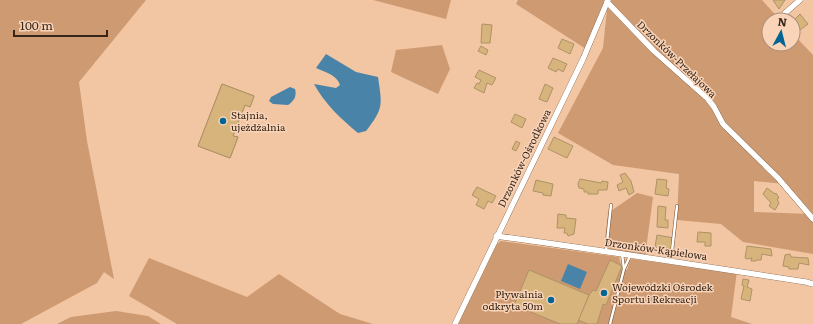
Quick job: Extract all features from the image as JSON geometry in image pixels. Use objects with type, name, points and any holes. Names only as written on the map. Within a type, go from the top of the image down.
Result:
[{"type":"street","points":[[787,12],[800,0]]},
{"type":"street","name":"Drzonków-Przełajowa","points":[[607,1],[654,51],[708,99],[723,124],[778,178],[813,219]]},
{"type":"street","name":"Drzonków-Ośrodkowa","points":[[455,324],[496,236],[583,59],[607,1]]},
{"type":"street","name":"Drzonków-Kąpielowa","points":[[496,236],[621,252],[671,261],[744,271],[813,284]]},
{"type":"lane","points":[[606,251],[611,205]]},
{"type":"lane","points":[[671,261],[677,206]]},
{"type":"lane","points":[[621,252],[624,270]]},
{"type":"lane","points":[[610,324],[624,270],[631,254]]},
{"type":"shaded area","points":[[0,0],[146,0],[79,82],[87,141],[114,279],[104,272],[97,283],[21,324],[0,324]]},
{"type":"shaded area","points":[[373,0],[451,0],[446,19]]},
{"type":"shaded area","points":[[518,0],[607,0],[586,49],[516,4]]},
{"type":"shaded area","points":[[608,0],[762,0],[773,12],[761,12],[761,52],[801,52],[801,42],[813,55],[813,254],[743,242],[721,224],[677,220],[679,174],[613,165],[558,133],[603,48]],"holes":[[[754,181],[785,184],[810,214],[754,212]]]},
{"type":"shaded area","points":[[442,45],[450,69],[438,94],[391,72],[396,50]]},
{"type":"shaded area","points":[[637,193],[653,197],[645,257],[604,250],[608,213]]},
{"type":"shaded area","name":"Wojewódzki Ośrodek Sportu i Rekreacji","points":[[501,241],[619,257],[622,269],[627,270],[630,260],[633,259],[719,271],[737,271],[731,317],[752,324],[458,324],[497,244]]},
{"type":"shaded area","points":[[149,258],[247,297],[279,274],[340,314],[373,324],[177,324],[129,296]]},
{"type":"shaded area","points":[[116,311],[148,316],[161,324],[57,324],[71,317]]},
{"type":"water","points":[[326,54],[356,72],[378,77],[381,100],[379,111],[366,131],[358,133],[345,122],[328,104],[314,84],[336,88],[340,85],[333,76],[316,68]]},
{"type":"water","points":[[290,87],[295,89],[296,94],[292,102],[288,105],[273,104],[269,101],[271,97]]},
{"type":"water","points":[[568,264],[587,272],[580,289],[561,281]]},
{"type":"building","points":[[773,0],[785,0],[779,9]]},
{"type":"building","points":[[801,15],[808,24],[801,29]]},
{"type":"building","points":[[482,24],[492,25],[490,43],[481,43]]},
{"type":"building","points":[[562,39],[574,44],[570,54],[558,48]]},
{"type":"building","points":[[481,46],[488,50],[486,55],[478,51]]},
{"type":"building","points":[[553,58],[567,64],[563,72],[558,69],[556,72],[548,68]]},
{"type":"building","points":[[479,70],[496,78],[492,85],[487,83],[484,93],[474,88],[481,80],[475,77]]},
{"type":"building","name":"Stajnia, ujeżdżalnia","points":[[222,84],[254,96],[250,107],[245,105],[233,136],[238,137],[230,158],[198,146]]},
{"type":"building","name":"Stajnia, ujeżdżalnia","points":[[222,84],[254,96],[250,107],[245,105],[233,136],[238,137],[230,158],[198,146]]},
{"type":"building","points":[[545,84],[553,88],[547,102],[539,99]]},
{"type":"building","points":[[515,114],[526,119],[522,128],[511,122]]},
{"type":"building","points":[[554,137],[573,146],[567,158],[548,149]]},
{"type":"building","points":[[516,141],[520,143],[516,151],[512,149]]},
{"type":"building","points":[[625,173],[631,181],[634,192],[629,195],[626,188],[619,191],[617,185],[623,182],[620,175]]},
{"type":"building","points":[[580,179],[601,183],[602,181],[608,182],[607,190],[598,190],[598,194],[588,194],[588,192],[584,192],[584,189],[579,188],[578,184]]},
{"type":"building","points":[[657,179],[667,180],[666,188],[669,189],[668,196],[655,194]]},
{"type":"building","points":[[536,180],[553,184],[551,196],[533,191]]},
{"type":"building","points":[[477,187],[496,196],[492,203],[488,201],[484,209],[476,205],[479,199],[472,195]]},
{"type":"building","points":[[767,188],[775,194],[776,193],[779,198],[777,199],[779,203],[775,210],[769,206],[771,203],[763,194]]},
{"type":"building","points":[[658,206],[666,207],[665,220],[668,220],[668,228],[657,227]]},
{"type":"building","points":[[558,214],[566,215],[566,218],[576,219],[574,234],[568,236],[567,233],[564,233],[565,228],[557,228]]},
{"type":"building","points":[[698,232],[711,233],[711,246],[705,246],[705,242],[697,242]]},
{"type":"building","points":[[657,235],[674,238],[672,249],[655,247]]},
{"type":"building","points":[[747,246],[771,249],[772,256],[762,254],[761,260],[751,261],[752,258],[745,258]]},
{"type":"building","points":[[790,254],[791,257],[808,258],[809,265],[799,263],[798,269],[789,269],[789,267],[783,266],[785,255]]},
{"type":"building","points":[[610,260],[622,266],[606,305],[603,304],[597,324],[588,324],[578,320],[589,295],[593,290],[596,291]]},
{"type":"building","name":"Pływalnia odkryta 50m","points":[[529,270],[589,295],[577,324],[560,324],[514,305]]},
{"type":"building","points":[[743,279],[749,280],[747,287],[752,289],[750,301],[741,299],[744,286],[742,285]]},
{"type":"place","name":"Stajnia, ujeżdżalnia","points":[[223,121]]},
{"type":"place","name":"Wojewódzki Ośrodek Sportu i Rekreacji","points":[[604,293]]},
{"type":"place","name":"Pływalnia odkryta 50m","points":[[551,300]]}]
